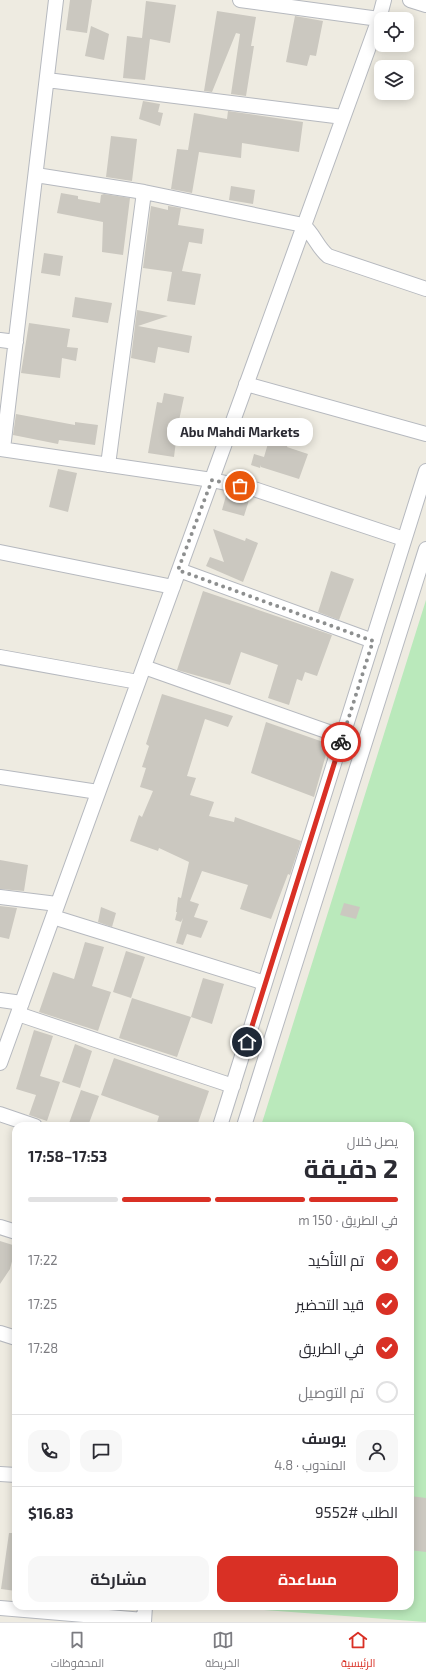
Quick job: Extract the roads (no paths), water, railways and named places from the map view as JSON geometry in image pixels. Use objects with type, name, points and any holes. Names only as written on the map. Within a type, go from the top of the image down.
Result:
[{"type":"street","points":[[56,0],[2,449],[212,480],[254,489],[404,539]]},
{"type":"street","points":[[240,0],[273,2],[374,18]]},
{"type":"street","points":[[381,12],[384,0]]},
{"type":"street","points":[[410,0],[426,5]]},
{"type":"street","points":[[0,1062],[374,33]]},
{"type":"street","points":[[47,80],[343,117]]},
{"type":"street","points":[[36,175],[144,192],[303,225],[310,232],[318,247],[328,256],[426,289]]},
{"type":"street","points":[[108,465],[144,192]]},
{"type":"street","points":[[0,340],[16,342]]},
{"type":"street","points":[[246,384],[426,434]]},
{"type":"street","points":[[221,1122],[426,471]]},
{"type":"street","points":[[245,1122],[426,549]]},
{"type":"street","points":[[0,552],[173,587]]},
{"type":"street","points":[[178,570],[373,641]]},
{"type":"street","points":[[0,657],[138,682]]},
{"type":"street","points":[[144,667],[342,737]]},
{"type":"street","points":[[0,777],[98,792]]},
{"type":"street","points":[[0,897],[55,911],[266,983]]},
{"type":"street","points":[[0,1000],[20,1009],[233,1086]]},
{"type":"street","points":[[0,1114],[23,1122]]},
{"type":"street","points":[[0,1227],[12,1231]]},
{"type":"street","points":[[0,1333],[12,1337]]},
{"type":"street","points":[[0,1474],[12,1475]]},
{"type":"street","points":[[0,1608],[12,1609]]},
{"type":"street","points":[[22,1610],[144,1621],[145,1610]]},
{"type":"place","name":"Abu Mahdi Markets","points":[[240,486]]}]
